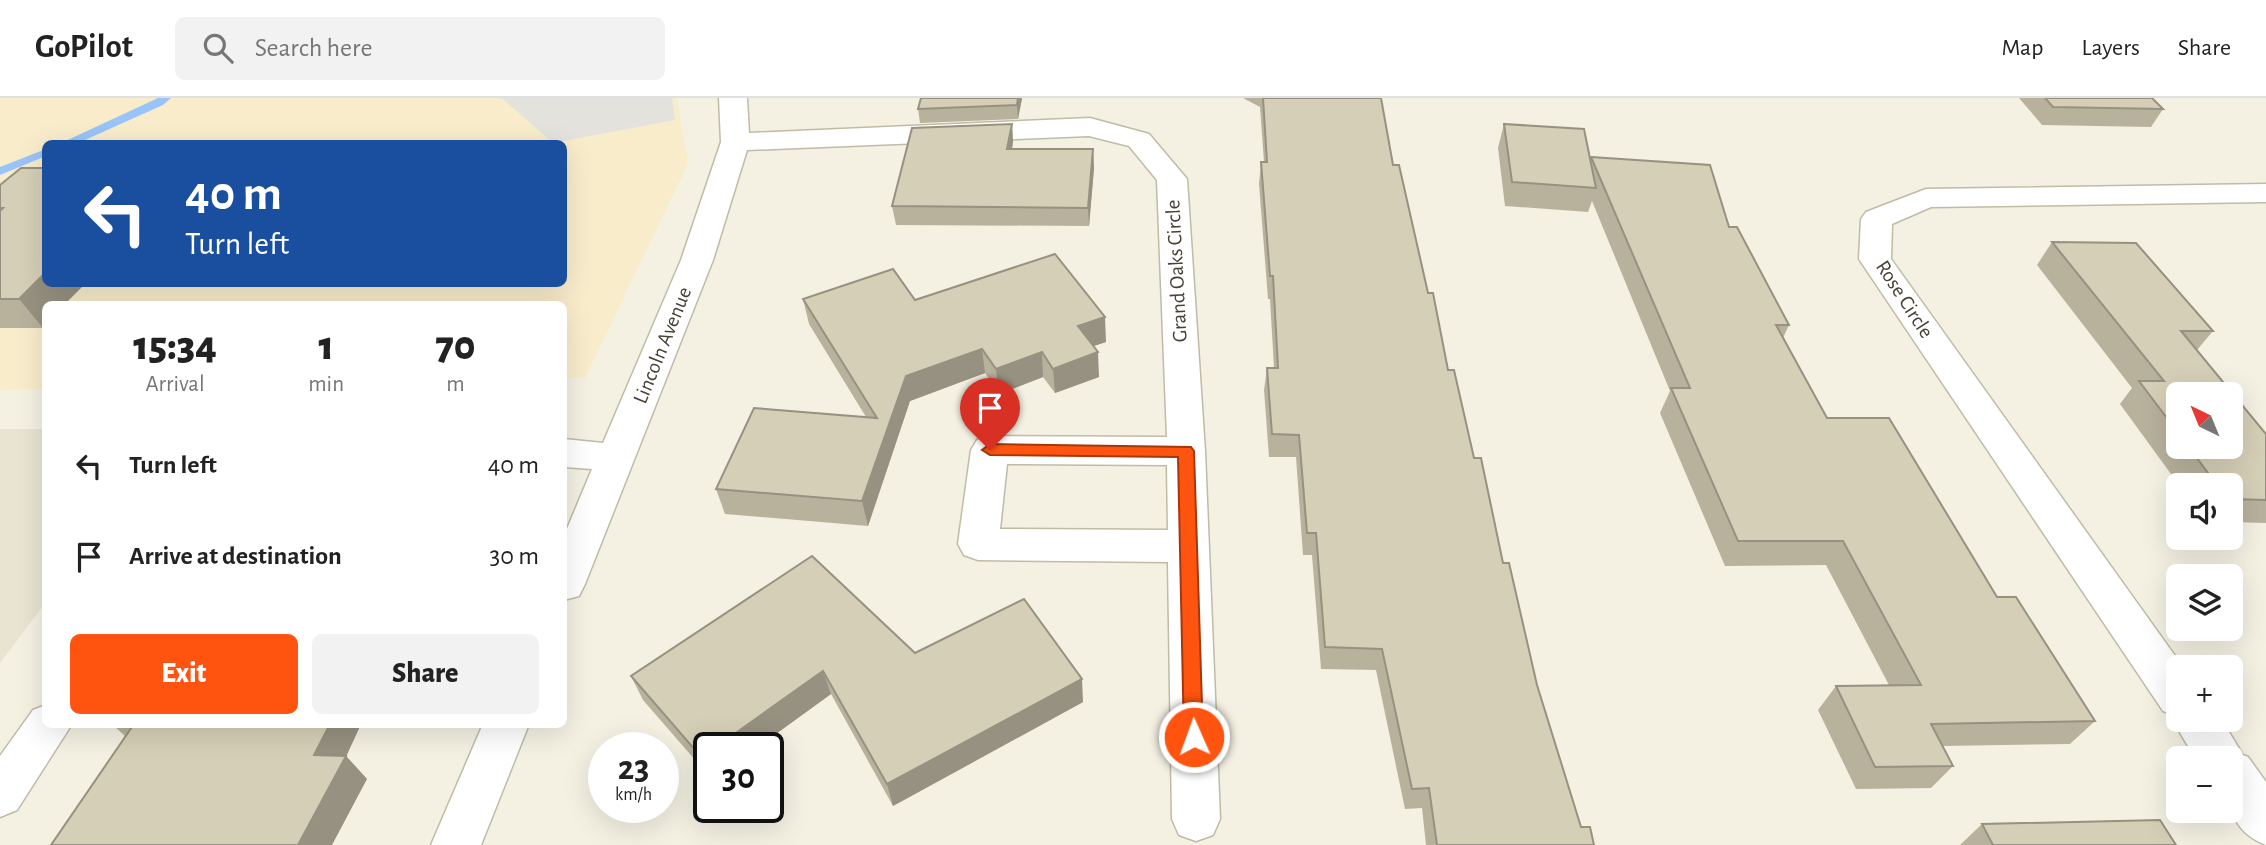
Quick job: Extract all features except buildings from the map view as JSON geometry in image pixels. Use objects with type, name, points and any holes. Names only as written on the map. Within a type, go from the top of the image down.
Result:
[{"type":"street","name":"Lincoln Avenue","points":[[567,577],[697,260],[735,142],[733,98]]},
{"type":"street","name":"Grand Oaks Circle","points":[[735,142],[1090,127],[1139,140],[1172,179],[1186,451],[1196,819]]},
{"type":"street","name":"Rose Circle","points":[[2166,677],[1875,259],[1878,219],[1926,198],[2266,193]]},
{"type":"street","points":[[1186,451],[990,450],[978,544],[1188,546]]},
{"type":"street","points":[[567,453],[615,458]]},
{"type":"street","points":[[0,795],[45,728]]},
{"type":"street","points":[[456,845],[504,728]]},
{"type":"street","points":[[2243,789],[2266,822]]},
{"type":"shaded area","points":[[0,98],[677,98],[688,164],[585,378],[567,378],[567,301],[42,301],[42,389],[0,390]]},
{"type":"shaded area","points":[[498,98],[672,98],[675,120],[567,140],[550,140],[503,99]]},
{"type":"shaded area","points":[[0,429],[42,429],[42,607],[0,663]]},
{"type":"waterway","points":[[74,140],[165,98]]},
{"type":"waterway","points":[[0,171],[42,154]]},
{"type":"route","points":[[990,450],[1186,451],[1194,737]]}]
